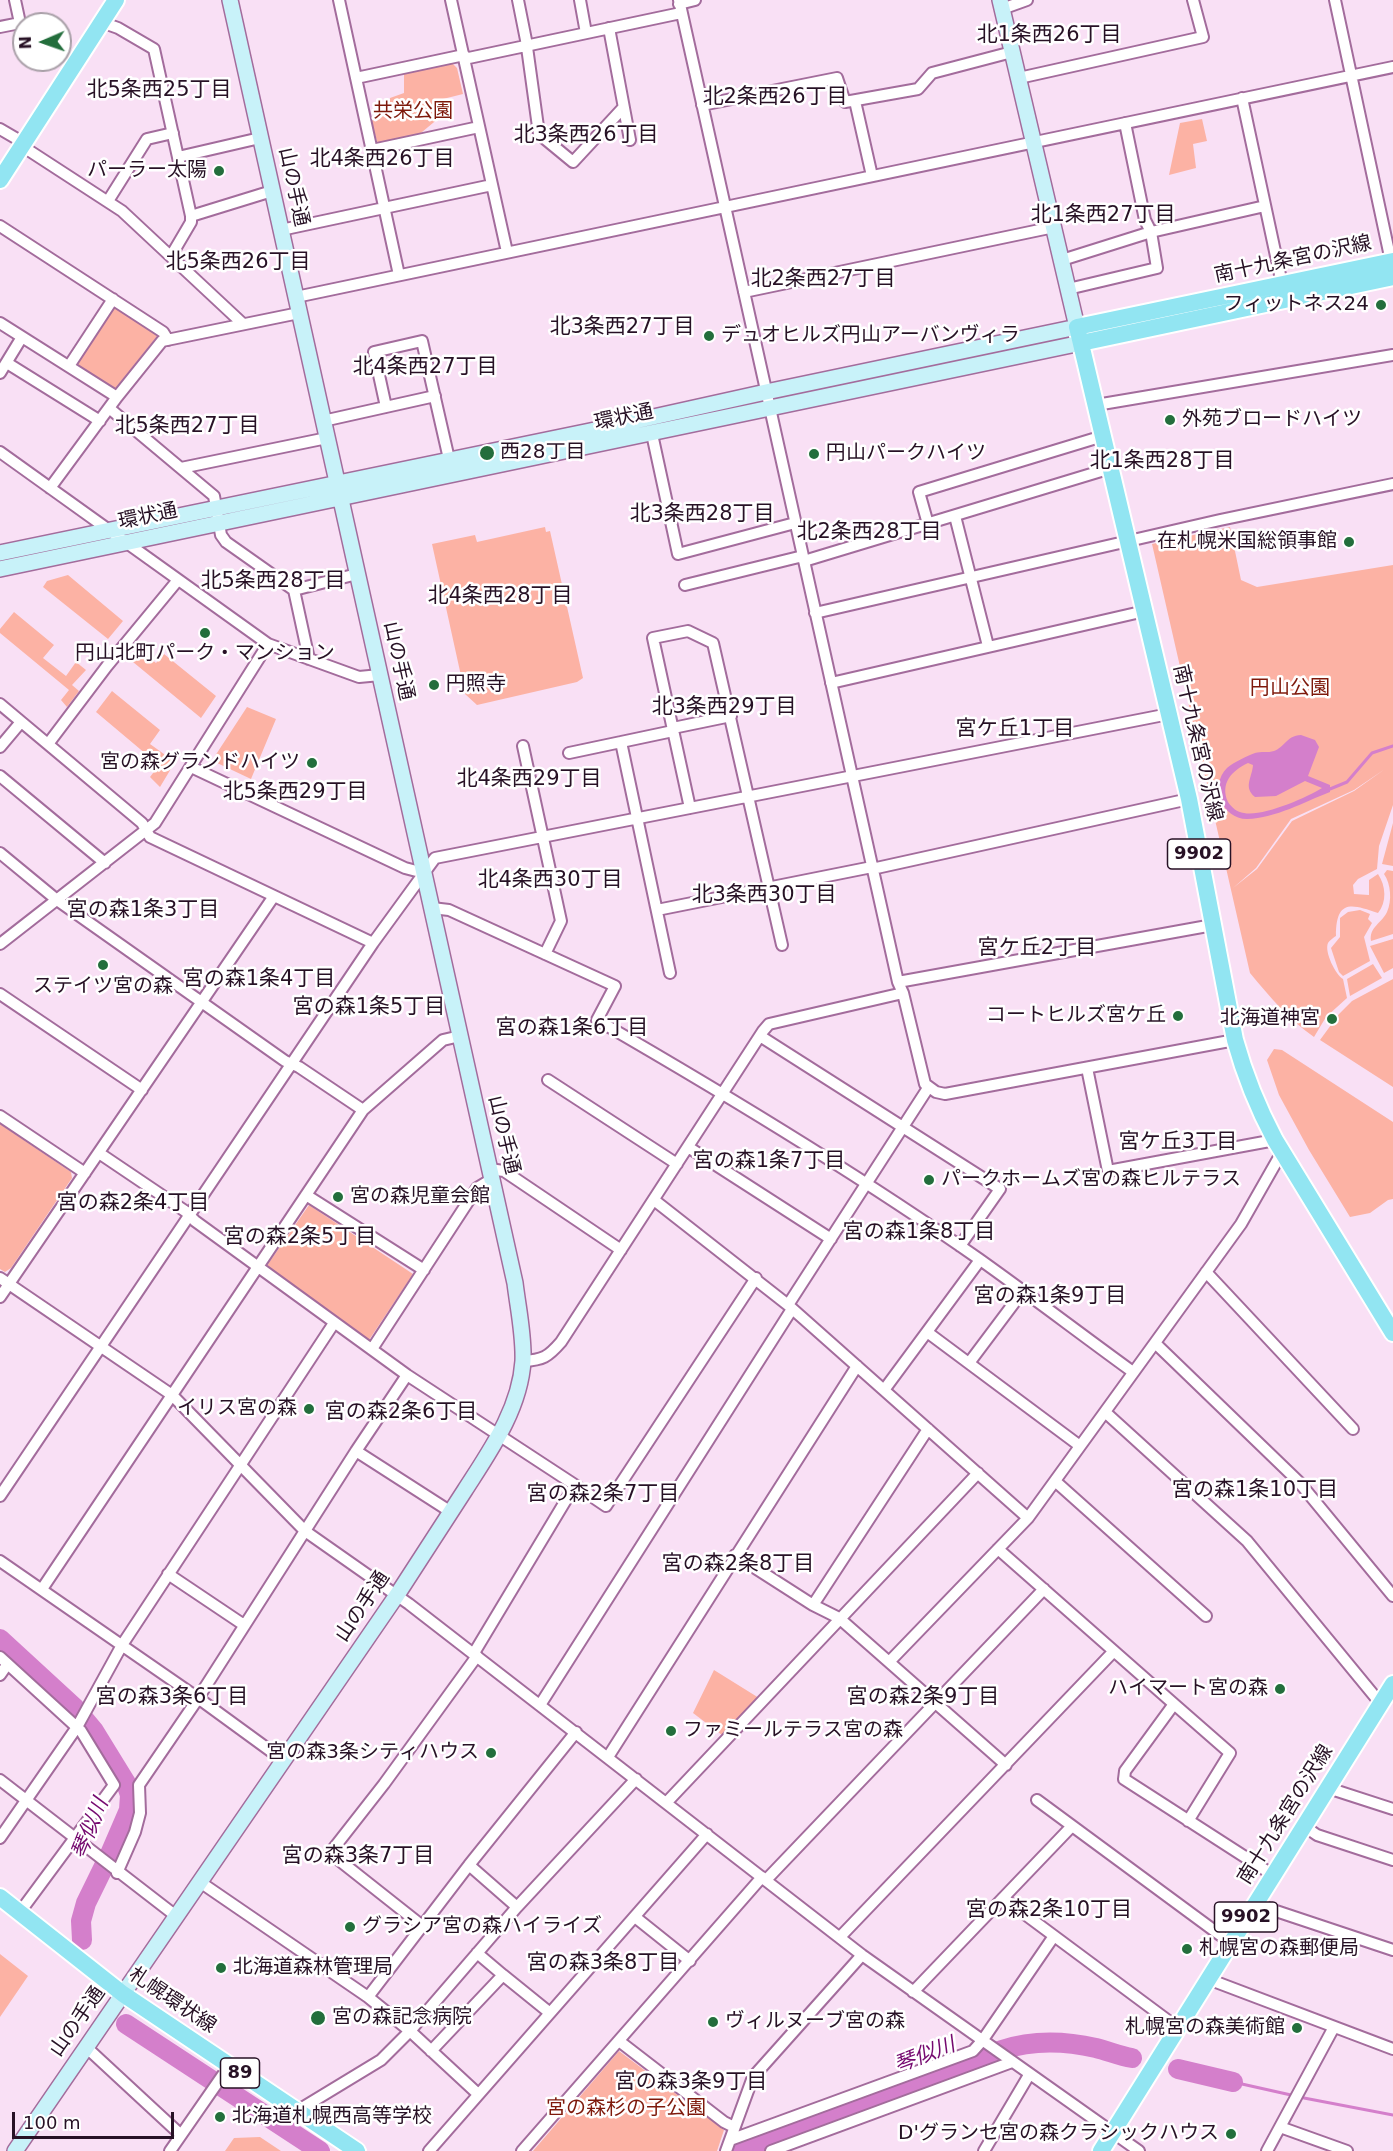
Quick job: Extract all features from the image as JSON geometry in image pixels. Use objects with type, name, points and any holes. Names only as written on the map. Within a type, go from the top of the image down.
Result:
[{"type":"main road","points":[[0,180],[116,0]]},
{"type":"main road","name":"南十九条宮の沢線","points":[[1079,335],[1282,284],[1393,267]]},
{"type":"main road","name":"南十九条宮の沢線","points":[[1079,335],[1393,267]]},
{"type":"main road","name":"南十九条宮の沢線","points":[[1079,335],[1170,714],[1189,799],[1235,1040],[1249,1086],[1279,1146],[1393,1333]]},
{"type":"main road","name":"南十九条宮の沢線","points":[[1101,2151],[1393,1684]]},
{"type":"main road","name":"札幌環状線","points":[[0,1897],[123,1994],[226,2071],[297,2111],[357,2151]]},
{"type":"street","points":[[0,27],[20,22],[15,0]]},
{"type":"street","name":"山の手通","points":[[15,2151],[397,1595],[451,1512],[499,1436],[519,1383],[523,1361],[514,1283],[491,1174],[230,0]]},
{"type":"street","points":[[339,0],[399,275]]},
{"type":"street","points":[[451,0],[507,252]]},
{"type":"street","points":[[518,0],[539,134],[573,162],[623,108]]},
{"type":"street","points":[[580,0],[586,33]]},
{"type":"street","points":[[356,78],[609,28],[694,0]]},
{"type":"street","points":[[1028,0],[1001,4],[1079,335]]},
{"type":"street","points":[[1018,78],[1203,37],[1193,0]]},
{"type":"street","points":[[1335,0],[1393,267]]},
{"type":"street","points":[[680,6],[851,776],[922,1078],[928,1088],[945,1094],[1235,1040]]},
{"type":"street","points":[[101,22],[118,28],[154,49],[191,216],[171,256]]},
{"type":"street","points":[[609,28],[630,140]]},
{"type":"street","points":[[702,105],[837,78],[844,102],[855,101],[918,89],[932,73],[1012,52]]},
{"type":"street","points":[[296,297],[1393,67]]},
{"type":"street","points":[[1242,98],[1282,284]]},
{"type":"street","points":[[855,101],[872,176]]},
{"type":"street","points":[[1068,289],[1157,268],[1151,232],[1145,220],[1125,123]]},
{"type":"street","points":[[372,150],[479,127]]},
{"type":"street","points":[[0,129],[122,211],[243,324]]},
{"type":"street","points":[[108,201],[147,139],[173,133]]},
{"type":"street","points":[[178,157],[260,138]]},
{"type":"street","points":[[281,230],[492,185]]},
{"type":"street","points":[[191,216],[272,191]]},
{"type":"street","points":[[1062,260],[1151,232],[1266,206]]},
{"type":"street","points":[[0,226],[163,332],[168,340]]},
{"type":"street","points":[[744,292],[1054,227]]},
{"type":"street","points":[[69,366],[113,299]]},
{"type":"street","points":[[50,488],[117,397],[162,341],[299,313]]},
{"type":"street","points":[[0,323],[117,397]]},
{"type":"street","name":"環状通","points":[[0,553],[590,431],[766,392],[1079,335]]},
{"type":"street","name":"環状通","points":[[0,569],[652,434],[1079,335]]},
{"type":"street","points":[[0,373],[22,336]]},
{"type":"street","points":[[386,407],[374,352],[422,341],[449,459]]},
{"type":"street","points":[[1096,405],[1393,355]]},
{"type":"street","points":[[7,363],[100,421]]},
{"type":"street","points":[[323,421],[435,396]]},
{"type":"street","points":[[109,408],[214,496],[221,535],[226,542],[294,590],[309,659]]},
{"type":"street","points":[[652,434],[678,554],[795,523]]},
{"type":"street","points":[[928,524],[919,492],[1103,436]]},
{"type":"street","points":[[181,468],[327,438]]},
{"type":"street","points":[[0,452],[268,644],[359,677],[380,675]]},
{"type":"street","points":[[685,585],[803,558],[928,524],[1111,468]]},
{"type":"street","points":[[815,613],[1393,484]]},
{"type":"street","points":[[955,516],[988,646]]},
{"type":"street","points":[[294,590],[357,574]]},
{"type":"street","points":[[48,744],[107,666],[178,580]]},
{"type":"street","points":[[831,683],[1145,611]]},
{"type":"street","points":[[690,808],[653,638],[688,631],[713,643],[782,945]]},
{"type":"street","points":[[0,944],[155,823],[268,644]]},
{"type":"street","points":[[0,704],[142,823],[150,837],[373,944]]},
{"type":"street","points":[[0,1496],[373,944],[435,858],[1170,714]]},
{"type":"street","points":[[569,753],[731,716]]},
{"type":"street","points":[[0,747],[21,722]]},
{"type":"street","points":[[621,742],[670,973]]},
{"type":"street","points":[[523,746],[561,921],[545,954]]},
{"type":"street","points":[[191,767],[405,868],[424,873]]},
{"type":"street","points":[[0,776],[105,862]]},
{"type":"street","points":[[657,910],[872,868],[1189,799]]},
{"type":"street","points":[[0,853],[57,900],[285,1061],[299,1066],[363,1110]]},
{"type":"street","points":[[0,1297],[4,1281],[85,1173],[274,896]]},
{"type":"street","points":[[432,908],[448,910],[615,986],[597,1020],[723,1093],[867,1184],[980,1260],[1133,1372]]},
{"type":"street","points":[[898,982],[1213,925]]},
{"type":"street","points":[[523,1361],[539,1360],[550,1354],[561,1342],[769,1024],[903,993]]},
{"type":"street","points":[[0,994],[142,1090]]},
{"type":"street","points":[[42,1589],[363,1110],[443,1040],[460,1036]]},
{"type":"street","points":[[760,1036],[1000,1189],[960,1246]]},
{"type":"street","points":[[1087,1068],[1108,1171],[1279,1146]]},
{"type":"street","points":[[548,1080],[677,1164]]},
{"type":"street","points":[[540,1705],[928,1088]]},
{"type":"street","points":[[0,1116],[85,1173]]},
{"type":"street","points":[[889,1662],[1028,1518],[1241,1224],[1279,1146]]},
{"type":"street","points":[[688,1147],[831,1239]]},
{"type":"street","points":[[99,1153],[407,1375],[606,1506],[756,1278]]},
{"type":"street","points":[[372,1349],[477,1188],[491,1174],[504,1171],[621,1250]]},
{"type":"street","points":[[306,1195],[424,1270]]},
{"type":"street","points":[[654,1200],[756,1278],[1028,1518]]},
{"type":"street","points":[[884,1390],[980,1260]]},
{"type":"street","points":[[1206,1272],[1353,1429]]},
{"type":"street","points":[[4,1281],[172,1395],[305,1532],[397,1595],[862,1955],[1139,2151]]},
{"type":"street","points":[[969,1363],[1023,1291]]},
{"type":"street","points":[[0,1838],[78,1726],[122,1645],[334,1323]]},
{"type":"street","points":[[927,1332],[1080,1446]]},
{"type":"street","points":[[1155,1343],[1299,1482],[1393,1596]]},
{"type":"street","points":[[608,1757],[857,1366]]},
{"type":"street","points":[[115,1870],[135,1832],[140,1813],[139,1785],[407,1375]]},
{"type":"street","points":[[1105,1412],[1247,1541],[1381,1704]]},
{"type":"street","points":[[813,1605],[928,1429]]},
{"type":"street","points":[[356,1451],[451,1512]]},
{"type":"street","points":[[666,1803],[978,1473]]},
{"type":"street","points":[[1054,1481],[1206,1616]]},
{"type":"street","points":[[422,1925],[330,1853],[384,1784],[476,1655],[574,1485]]},
{"type":"street","points":[[998,1549],[1230,1753],[1188,1821]]},
{"type":"street","points":[[735,1555],[813,1605],[839,1618],[1006,1765]]},
{"type":"street","points":[[0,1561],[284,1760]]},
{"type":"street","points":[[168,1574],[244,1624]]},
{"type":"street","points":[[522,2151],[764,1879],[1044,1589]]},
{"type":"street","points":[[840,1937],[1114,1651]]},
{"type":"street","points":[[0,1675],[4,1661],[78,1726],[114,1785],[20,1912]]},
{"type":"street","points":[[1174,1704],[1125,1771],[1124,1779],[1273,1875]]},
{"type":"street","points":[[368,1997],[469,1865],[576,1732]]},
{"type":"street","points":[[297,2111],[381,2060],[410,2031],[517,1907],[636,1779]]},
{"type":"street","points":[[0,1780],[176,1916]]},
{"type":"street","points":[[1328,1788],[1393,1809]]},
{"type":"street","points":[[1037,1800],[1231,1943]]},
{"type":"street","points":[[913,1992],[1072,1826]]},
{"type":"street","points":[[1304,1826],[1317,1835],[1393,1860]]},
{"type":"street","points":[[429,2151],[707,1834]]},
{"type":"street","points":[[469,1865],[517,1907]]},
{"type":"street","points":[[200,1882],[368,1997],[410,2031],[478,2094]]},
{"type":"street","points":[[1003,1898],[1178,2028]]},
{"type":"street","points":[[1255,1904],[1393,1950]]},
{"type":"street","points":[[635,1917],[690,1961]]},
{"type":"street","points":[[727,2146],[986,2044],[1054,1936]]},
{"type":"street","points":[[477,1953],[550,2013]]},
{"type":"street","points":[[727,2146],[753,2077],[862,1955]]},
{"type":"street","points":[[431,2051],[503,1975]]},
{"type":"street","points":[[1208,1979],[1393,2049]]},
{"type":"street","points":[[1267,2151],[1334,2028]]},
{"type":"street","points":[[619,2041],[724,2122],[734,2127]]},
{"type":"street","points":[[86,2047],[181,2135]]},
{"type":"street","points":[[771,2151],[797,2146],[1008,2060]]},
{"type":"street","points":[[170,2151],[226,2071]]},
{"type":"street","points":[[984,2151],[1029,2075]]},
{"type":"street","points":[[1280,2127],[1347,2151]]},
{"type":"green space","name":"共栄公園","points":[[451,62],[457,68],[463,94],[443,99],[445,113],[416,137],[379,148],[371,121],[390,113],[390,98],[404,93],[404,73]]},
{"type":"green space","points":[[1202,119],[1207,141],[1193,144],[1196,168],[1169,175],[1180,123]]},
{"type":"green space","points":[[113,305],[158,335],[115,389],[109,388],[73,365]]},
{"type":"green space","points":[[545,527],[546,532],[550,531],[583,678],[577,682],[477,705],[465,694],[432,544],[475,535],[477,542]]},
{"type":"green space","name":"円山公園","points":[[1230,527],[1241,580],[1257,587],[1393,565],[1393,805],[1379,846],[1377,869],[1358,879],[1353,885],[1354,894],[1369,895],[1369,880],[1378,874],[1384,889],[1384,899],[1378,913],[1352,906],[1342,910],[1336,936],[1327,947],[1334,968],[1343,979],[1347,998],[1326,1017],[1314,1037],[1272,999],[1250,973],[1152,544]],"holes":[[[1385,769],[1354,791],[1292,821],[1257,869],[1233,888],[1256,868],[1291,819],[1354,790]]]},
{"type":"green space","points":[[68,575],[123,621],[108,639],[43,587],[47,581]]},
{"type":"green space","points":[[14,612],[54,645],[43,658],[66,676],[76,662],[86,670],[72,685],[79,691],[67,707],[61,700],[69,690],[0,633],[0,629]]},
{"type":"green space","points":[[141,651],[156,663],[164,654],[216,696],[201,718],[133,662]]},
{"type":"green space","points":[[112,691],[160,730],[150,744],[175,762],[160,787],[150,777],[159,765],[96,712]]},
{"type":"green space","points":[[247,707],[276,719],[251,779],[215,762],[215,756]]},
{"type":"green space","points":[[1393,823],[1393,866],[1382,864]]},
{"type":"green space","points":[[1387,870],[1393,871],[1393,934],[1371,941],[1372,932],[1389,908],[1389,888],[1384,874]]},
{"type":"green space","points":[[1360,910],[1370,914],[1368,919],[1372,923],[1364,937],[1370,961],[1343,976],[1339,972],[1331,948],[1340,937],[1340,918],[1348,912]]},
{"type":"green space","points":[[1393,939],[1393,968],[1384,973],[1370,946]]},
{"type":"green space","points":[[1373,964],[1382,978],[1350,996],[1347,979]]},
{"type":"green space","points":[[1393,979],[1393,1087],[1320,1040],[1339,1014],[1352,1001]]},
{"type":"green space","points":[[1274,1049],[1282,1050],[1393,1122],[1393,1199],[1370,1213],[1350,1217],[1279,1095],[1267,1060]]},
{"type":"green space","points":[[0,1124],[71,1172],[72,1178],[11,1268],[5,1272],[0,1269]]},
{"type":"green space","points":[[309,1205],[413,1274],[369,1340],[266,1267]]},
{"type":"green space","points":[[714,1670],[759,1698],[722,1735],[693,1713]]},
{"type":"green space","points":[[0,1954],[28,1976],[0,2017]]},
{"type":"green space","name":"宮の森杉の子公園","points":[[619,2051],[724,2130],[717,2151],[533,2151]]},
{"type":"green space","points":[[260,2137],[281,2151],[225,2151],[234,2138]]},
{"type":"shaded area","points":[[1301,735],[1315,740],[1319,747],[1308,776],[1330,785],[1330,792],[1269,816],[1247,819],[1231,814],[1225,808],[1219,792],[1222,775],[1227,768],[1255,753],[1274,751]],"holes":[[[1248,763],[1253,765],[1249,790],[1255,797],[1276,796],[1305,781],[1322,788],[1306,797],[1262,812],[1239,812],[1228,802],[1226,784],[1237,770]]]},
{"type":"waterway","points":[[1327,788],[1330,789],[1347,782],[1372,753],[1393,746]]},
{"type":"waterway","name":"琴似川","points":[[0,1639],[74,1707],[94,1731],[126,1783],[130,1795],[129,1810],[86,1903],[81,1921],[82,1940]]},
{"type":"waterway","name":"琴似川","points":[[126,2024],[320,2151]]},
{"type":"waterway","name":"琴似川","points":[[741,2151],[976,2062],[999,2051],[1025,2044],[1072,2044],[1132,2058]]},
{"type":"waterway","name":"琴似川","points":[[1178,2069],[1233,2082]]},
{"type":"waterway","name":"琴似川","points":[[1233,2082],[1291,2095]]},
{"type":"waterway","name":"琴似川","points":[[1304,2098],[1393,2115]]},
{"type":"place","name":"パーラー太陽","points":[[219,171]]},
{"type":"place","name":"フィットネス24","points":[[1381,305]]},
{"type":"place","name":"デュオヒルズ円山アーバンヴィラ","points":[[709,336]]},
{"type":"place","name":"外苑ブロードハイツ","points":[[1170,420]]},
{"type":"place","name":"西28丁目","points":[[487,453]]},
{"type":"place","name":"円山パークハイツ","points":[[814,454]]},
{"type":"place","name":"在札幌米国総領事館","points":[[1349,542]]},
{"type":"place","name":"円山北町パーク・マンション","points":[[205,633]]},
{"type":"place","name":"円照寺","points":[[434,685]]},
{"type":"place","name":"宮の森グランドハイツ","points":[[312,763]]},
{"type":"place","name":"ステイツ宮の森","points":[[103,965]]},
{"type":"place","name":"コートヒルズ宮ケ丘","points":[[1178,1016]]},
{"type":"place","name":"北海道神宮","points":[[1332,1019]]},
{"type":"place","name":"パークホームズ宮の森ヒルテラス","points":[[929,1180]]},
{"type":"place","name":"宮の森児童会館","points":[[338,1197]]},
{"type":"place","name":"イリス宮の森","points":[[309,1409]]},
{"type":"place","name":"ハイマート宮の森","points":[[1280,1689]]},
{"type":"place","name":"ファミールテラス宮の森","points":[[671,1731]]},
{"type":"place","name":"宮の森3条シティハウス","points":[[491,1753]]},
{"type":"place","name":"グラシア宮の森ハイライズ","points":[[350,1927]]},
{"type":"place","name":"札幌宮の森郵便局","points":[[1187,1949]]},
{"type":"place","name":"北海道森林管理局","points":[[221,1968]]},
{"type":"place","name":"宮の森記念病院","points":[[318,2018]]},
{"type":"place","name":"ヴィルヌーブ宮の森","points":[[713,2022]]},
{"type":"place","name":"札幌宮の森美術館","points":[[1297,2028]]},
{"type":"place","name":"北海道札幌西高等学校","points":[[220,2117]]},
{"type":"place","name":"D'グランセ宮の森クラシックハウス","points":[[1231,2134]]},
{"type":"district","name":"北1条西26丁目","points":[[1049,36]]},
{"type":"district","name":"北5条西25丁目","points":[[159,91]]},
{"type":"district","name":"北2条西26丁目","points":[[775,98]]},
{"type":"district","name":"北3条西26丁目","points":[[586,136]]},
{"type":"district","name":"北4条西26丁目","points":[[382,160]]},
{"type":"district","name":"北1条西27丁目","points":[[1103,216]]},
{"type":"district","name":"北5条西26丁目","points":[[238,263]]},
{"type":"district","name":"北2条西27丁目","points":[[823,280]]},
{"type":"district","name":"北3条西27丁目","points":[[622,328]]},
{"type":"district","name":"北4条西27丁目","points":[[425,368]]},
{"type":"district","name":"北5条西27丁目","points":[[187,427]]},
{"type":"district","name":"北1条西28丁目","points":[[1162,462]]},
{"type":"district","name":"北3条西28丁目","points":[[702,515]]},
{"type":"district","name":"北2条西28丁目","points":[[869,533]]},
{"type":"district","name":"北5条西28丁目","points":[[273,582]]},
{"type":"district","name":"北4条西28丁目","points":[[500,597]]},
{"type":"district","name":"北3条西29丁目","points":[[724,708]]},
{"type":"district","name":"宮ケ丘1丁目","points":[[1015,730]]},
{"type":"district","name":"北4条西29丁目","points":[[529,780]]},
{"type":"district","name":"北5条西29丁目","points":[[295,793]]},
{"type":"district","name":"北4条西30丁目","points":[[550,881]]},
{"type":"district","name":"北3条西30丁目","points":[[764,896]]},
{"type":"district","name":"宮の森1条3丁目","points":[[143,911]]},
{"type":"district","name":"宮ケ丘2丁目","points":[[1037,949]]},
{"type":"district","name":"宮の森1条4丁目","points":[[259,980]]},
{"type":"district","name":"宮の森1条5丁目","points":[[369,1008]]},
{"type":"district","name":"宮の森1条6丁目","points":[[572,1029]]},
{"type":"district","name":"宮ケ丘3丁目","points":[[1178,1143]]},
{"type":"district","name":"宮の森1条7丁目","points":[[769,1162]]},
{"type":"district","name":"宮の森2条4丁目","points":[[133,1204]]},
{"type":"district","name":"宮の森1条8丁目","points":[[919,1233]]},
{"type":"district","name":"宮の森2条5丁目","points":[[300,1238]]},
{"type":"district","name":"宮の森1条9丁目","points":[[1050,1297]]},
{"type":"district","name":"宮の森2条6丁目","points":[[401,1413]]},
{"type":"district","name":"宮の森1条10丁目","points":[[1255,1491]]},
{"type":"district","name":"宮の森2条7丁目","points":[[603,1495]]},
{"type":"district","name":"宮の森2条8丁目","points":[[738,1565]]},
{"type":"district","name":"宮の森3条6丁目","points":[[172,1698]]},
{"type":"district","name":"宮の森2条9丁目","points":[[923,1698]]},
{"type":"district","name":"宮の森3条7丁目","points":[[358,1857]]},
{"type":"district","name":"宮の森2条10丁目","points":[[1049,1911]]},
{"type":"district","name":"宮の森3条8丁目","points":[[603,1964]]},
{"type":"district","name":"宮の森3条9丁目","points":[[691,2083]]}]
